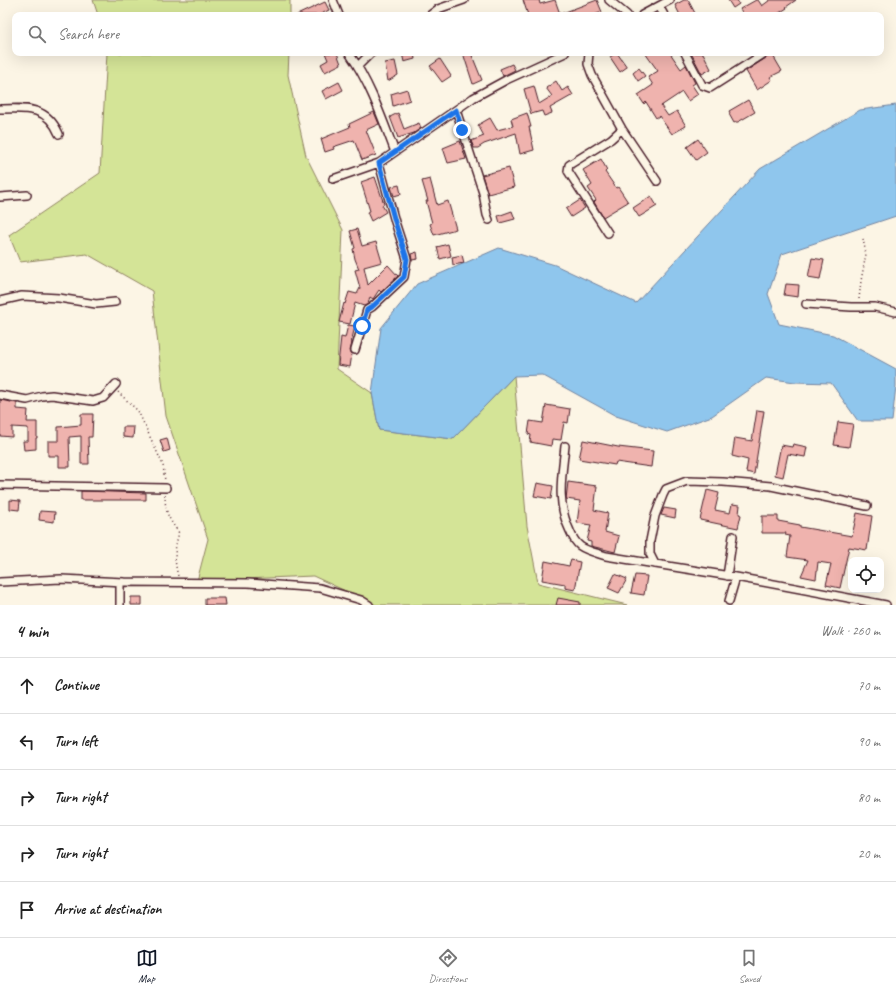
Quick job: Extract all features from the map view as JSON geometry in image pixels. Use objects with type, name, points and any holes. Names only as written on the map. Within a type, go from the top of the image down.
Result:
[{"type":"street","points":[[333,0],[338,12]]},
{"type":"street","points":[[434,12],[438,9],[464,0]]},
{"type":"street","points":[[609,0],[623,12]]},
{"type":"street","points":[[648,12],[670,0]]},
{"type":"street","points":[[660,6],[663,12]]},
{"type":"street","points":[[351,56],[367,82],[395,152]]},
{"type":"street","points":[[358,66],[368,56]]},
{"type":"street","points":[[334,179],[379,163],[456,110],[506,80],[558,56]]},
{"type":"street","points":[[589,56],[588,64],[592,75],[622,129],[657,181]]},
{"type":"street","points":[[687,56],[702,85],[710,88],[760,56]]},
{"type":"street","points":[[0,109],[40,111],[50,119],[59,134]]},
{"type":"street","points":[[456,110],[483,193],[489,220]]},
{"type":"street","points":[[608,233],[567,168],[568,165],[611,139],[622,129]]},
{"type":"street","points":[[355,350],[367,310],[404,277],[407,259],[379,163]]},
{"type":"street","points":[[0,197],[27,195]]},
{"type":"street","points":[[0,301],[22,296],[59,298],[96,304],[115,302]]},
{"type":"street","points":[[806,304],[874,307],[896,312]]},
{"type":"street","points":[[0,395],[28,400],[52,395],[93,401],[103,398],[116,384]]},
{"type":"street","points":[[565,446],[560,492],[561,505],[568,528],[574,539],[579,545],[586,549],[606,556],[736,577],[886,605]]},
{"type":"street","points":[[655,564],[650,554],[650,542],[655,516],[666,489],[686,482],[723,482],[771,486],[867,506]]},
{"type":"street","points":[[0,485],[166,488]]},
{"type":"street","points":[[726,576],[733,536]]},
{"type":"street","points":[[729,601],[736,577]]},
{"type":"street","points":[[0,582],[61,580],[248,583],[320,588],[361,600],[369,605]]},
{"type":"street","points":[[120,582],[120,605]]},
{"type":"path","points":[[859,307],[861,281],[866,254],[863,239]]},
{"type":"green space","points":[[93,0],[290,0],[290,12],[97,12]]},
{"type":"green space","points":[[107,56],[289,56],[288,75],[306,156],[343,230],[337,369],[372,393],[379,430],[453,439],[514,376],[527,526],[538,583],[627,605],[376,605],[313,576],[197,581],[208,539],[166,416],[152,291],[87,254],[20,262],[9,235],[100,173]]},
{"type":"water","points":[[896,105],[896,216],[782,254],[768,294],[779,324],[833,335],[896,369],[896,386],[892,421],[858,421],[831,383],[795,382],[766,378],[712,416],[667,432],[616,416],[542,375],[514,376],[453,439],[379,430],[372,393],[381,328],[417,284],[499,248],[555,265],[636,303],[760,169],[860,110]]},
{"type":"building","points":[[523,0],[539,0],[540,4],[555,0],[559,12],[527,12]]},
{"type":"building","points":[[597,0],[602,12],[565,12]]},
{"type":"building","points":[[684,0],[688,0],[694,12],[678,12],[675,5]]},
{"type":"building","points":[[728,0],[737,0],[739,4],[733,8]]},
{"type":"building","points":[[756,0],[758,0],[762,6],[770,0],[796,0],[781,12],[742,12],[740,9]]},
{"type":"building","points":[[325,2],[329,10],[325,12],[303,12]]},
{"type":"building","points":[[326,56],[338,56],[341,64],[325,72],[321,64],[328,60]]},
{"type":"building","points":[[403,56],[414,56],[415,59],[404,62]]},
{"type":"building","points":[[464,56],[472,56],[482,80],[473,84]]},
{"type":"building","points":[[619,56],[627,67],[620,72],[610,57]]},
{"type":"building","points":[[647,56],[672,56],[681,69],[686,65],[695,83],[692,85],[698,94],[688,101],[682,92],[661,106],[668,116],[677,111],[686,126],[672,134],[659,116],[656,118],[646,102],[644,104],[638,95],[653,85],[648,77],[658,71]]},
{"type":"building","points":[[693,56],[704,56],[711,69],[702,74]]},
{"type":"building","points":[[769,56],[773,56],[782,71],[770,77],[772,80],[757,90],[746,71]]},
{"type":"building","points":[[440,59],[451,76],[442,82],[430,66]]},
{"type":"building","points":[[395,61],[398,75],[388,81],[385,63]]},
{"type":"building","points":[[512,64],[515,70],[503,76],[500,69]]},
{"type":"building","points":[[639,68],[645,76],[638,81],[633,73]]},
{"type":"building","points":[[556,81],[562,91],[568,87],[573,95],[550,108],[552,113],[544,116],[542,111],[531,114],[524,89],[534,86],[539,104],[552,96],[546,88]]},
{"type":"building","points":[[339,82],[343,90],[326,99],[322,91]]},
{"type":"building","points":[[407,89],[410,100],[393,106],[391,94]]},
{"type":"building","points":[[748,100],[755,112],[734,123],[729,111]]},
{"type":"building","points":[[374,112],[379,124],[366,130],[376,155],[362,160],[354,140],[333,147],[334,149],[325,152],[321,139],[350,127],[349,124]]},
{"type":"building","points":[[398,113],[404,129],[419,123],[421,128],[414,133],[398,138],[390,117]]},
{"type":"building","points":[[527,113],[531,127],[529,127],[534,150],[520,154],[516,133],[484,144],[478,148],[474,148],[471,141],[484,136],[478,125],[490,118],[497,130],[513,126],[511,119]]},
{"type":"building","points":[[698,139],[707,152],[696,160],[687,147]]},
{"type":"building","points":[[460,141],[466,159],[448,163],[443,148]]},
{"type":"building","points":[[601,159],[607,170],[605,172],[628,202],[603,217],[594,202],[596,200],[588,188],[592,185],[583,170]]},
{"type":"building","points":[[509,168],[514,187],[488,194],[482,175]]},
{"type":"building","points":[[375,177],[384,204],[382,205],[386,212],[371,221],[367,212],[370,211],[361,182]]},
{"type":"building","points":[[430,179],[437,205],[448,201],[456,229],[434,235],[430,224],[432,223],[426,201],[428,201],[422,181]]},
{"type":"building","points":[[399,185],[401,194],[394,196],[391,187]]},
{"type":"building","points":[[651,196],[657,206],[639,217],[633,208]]},
{"type":"building","points":[[580,200],[585,208],[571,217],[566,209]]},
{"type":"building","points":[[512,211],[515,219],[500,223],[498,216]]},
{"type":"building","points":[[357,229],[362,246],[376,242],[382,262],[364,267],[368,285],[388,265],[398,276],[381,292],[379,290],[373,299],[370,297],[368,304],[364,306],[355,303],[350,324],[339,322],[344,303],[345,304],[349,292],[357,294],[360,288],[355,270],[359,269],[355,259],[353,249],[355,248],[350,231]]},
{"type":"building","points":[[448,244],[451,256],[440,259],[437,247]]},
{"type":"building","points":[[417,252],[418,259],[412,260],[411,254]]},
{"type":"building","points":[[462,255],[464,263],[453,265],[452,257]]},
{"type":"building","points":[[812,258],[824,260],[820,279],[808,277]]},
{"type":"building","points":[[786,284],[799,285],[798,297],[784,295]]},
{"type":"building","points":[[348,325],[355,326],[350,351],[352,354],[350,367],[338,365],[341,337],[345,338]]},
{"type":"building","points":[[0,400],[17,403],[17,409],[28,410],[27,422],[37,422],[36,449],[24,450],[23,441],[28,441],[28,428],[12,427],[12,437],[0,436]]},
{"type":"building","points":[[546,405],[570,409],[568,423],[564,422],[561,440],[552,439],[551,446],[530,442],[531,435],[528,434],[530,421],[543,423]]},
{"type":"building","points":[[757,410],[764,411],[754,474],[746,472],[748,460],[732,456],[735,438],[752,441]]},
{"type":"building","points":[[81,414],[93,414],[92,437],[88,437],[89,464],[81,464],[81,436],[69,437],[70,467],[59,467],[59,456],[48,456],[48,441],[58,441],[58,427],[81,425]]},
{"type":"building","points":[[838,422],[853,424],[849,447],[834,445]]},
{"type":"building","points":[[123,427],[134,427],[133,438],[123,437]]},
{"type":"building","points":[[167,438],[170,450],[164,452],[160,440]]},
{"type":"building","points":[[583,440],[618,447],[653,451],[651,467],[616,462],[615,465],[579,459]]},
{"type":"building","points":[[793,444],[807,447],[805,457],[788,454],[783,477],[775,475],[781,445],[792,447]]},
{"type":"building","points":[[568,482],[597,486],[594,510],[608,513],[605,532],[619,536],[615,552],[591,546],[591,542],[587,541],[591,525],[577,523],[580,501],[566,499]]},
{"type":"building","points":[[537,483],[553,486],[551,499],[534,496]]},
{"type":"building","points":[[707,490],[719,493],[715,510],[730,513],[732,504],[740,505],[739,514],[741,515],[738,528],[700,520]]},
{"type":"building","points":[[81,491],[146,493],[146,500],[81,500]]},
{"type":"building","points":[[10,500],[20,501],[19,510],[10,509]]},
{"type":"building","points":[[664,508],[676,510],[675,518],[661,515]]},
{"type":"building","points":[[40,511],[55,512],[54,522],[39,520]]},
{"type":"building","points":[[857,513],[872,516],[867,550],[849,547],[840,588],[826,585],[831,564],[818,562],[816,579],[801,576],[808,560],[787,557],[790,536],[785,535],[786,533],[762,533],[762,516],[778,516],[778,521],[800,525],[800,527],[852,536]]},
{"type":"building","points":[[571,560],[580,562],[575,590],[565,588],[565,584],[542,580],[545,561],[569,566]]},
{"type":"building","points":[[615,574],[627,579],[619,593],[608,588]]},
{"type":"building","points":[[635,575],[647,576],[644,595],[631,593]]},
{"type":"building","points":[[131,597],[142,597],[142,605],[131,605]]},
{"type":"building","points":[[205,598],[225,598],[226,605],[205,605]]},
{"type":"building","points":[[558,598],[580,602],[580,605],[556,605]]},
{"type":"route","points":[[362,326],[367,310],[404,277],[407,259],[379,163],[456,110],[462,130]]}]
